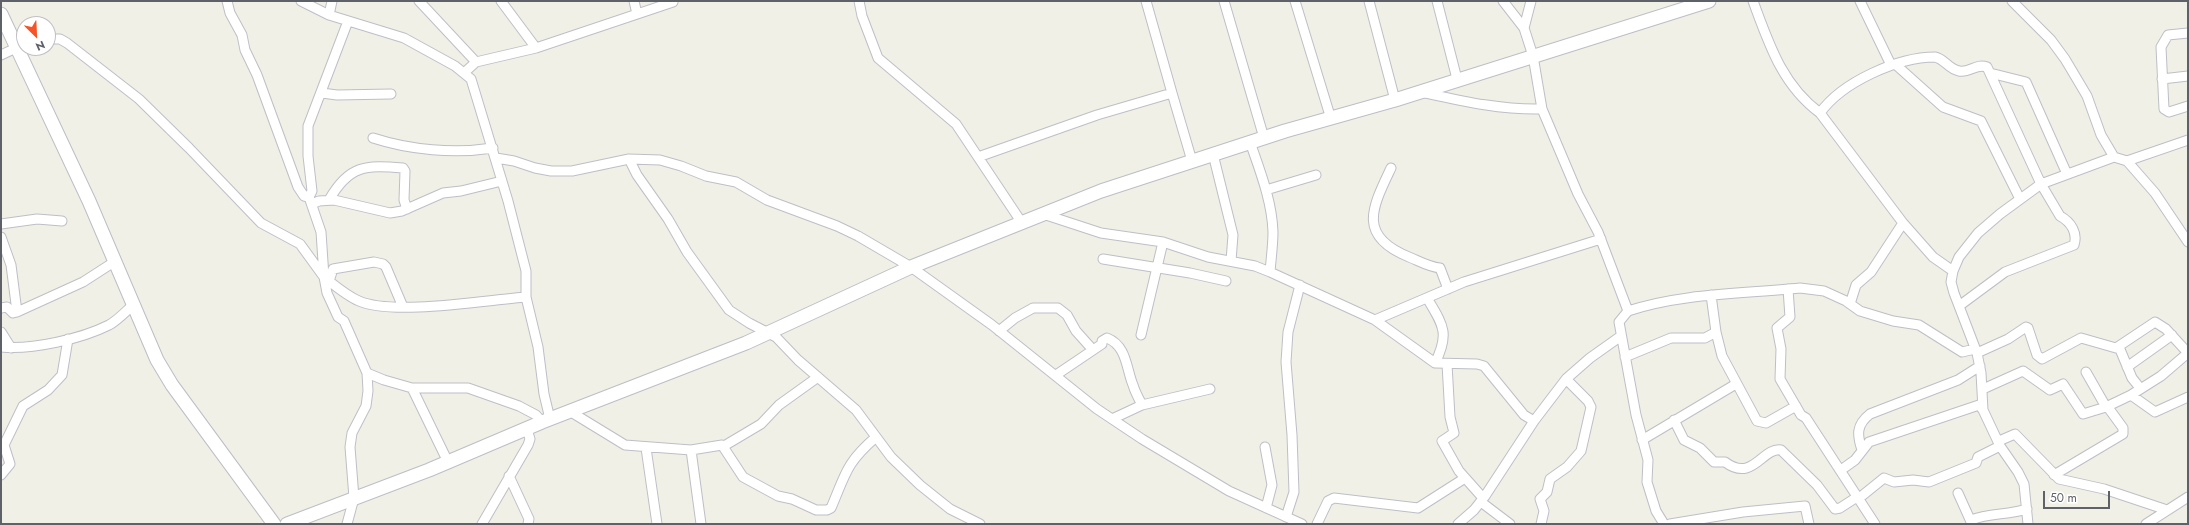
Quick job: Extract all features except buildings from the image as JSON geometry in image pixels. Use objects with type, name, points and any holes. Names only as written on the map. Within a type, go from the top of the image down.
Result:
[{"type":"street","points":[[227,1],[230,13],[242,35],[245,50],[257,75],[298,187],[304,196],[311,201],[315,202],[329,200],[390,213],[407,209],[443,193],[461,191],[502,181]]},
{"type":"street","points":[[301,1],[329,15],[404,38],[465,72],[473,83],[485,129],[496,158],[526,271],[526,297],[538,347],[546,421]]},
{"type":"street","points":[[329,15],[332,1]]},
{"type":"street","points":[[420,1],[476,62]]},
{"type":"street","points":[[501,1],[536,48]]},
{"type":"street","points":[[634,1],[637,14]]},
{"type":"street","points":[[859,1],[878,58],[956,124],[1022,223]]},
{"type":"street","points":[[1146,1],[1192,161]]},
{"type":"street","points":[[1224,1],[1264,138]]},
{"type":"street","points":[[1295,1],[1331,119]]},
{"type":"street","points":[[1369,1],[1395,100]]},
{"type":"street","points":[[1437,1],[1456,80]]},
{"type":"street","points":[[1503,1],[1524,28],[1534,56],[1542,109],[1578,194],[1601,239],[1628,311]]},
{"type":"street","points":[[1524,28],[1531,1]]},
{"type":"street","points":[[287,524],[448,462],[546,421],[769,332],[911,267],[1101,191],[1250,142],[1395,100],[1710,1]]},
{"type":"street","points":[[1753,1],[1779,66],[1803,100],[1820,113],[1903,223],[1933,257],[1953,271]]},
{"type":"street","points":[[1860,1],[1893,65],[1943,107],[1981,121],[2020,199]]},
{"type":"street","points":[[2012,1],[2051,40],[2065,59],[2086,96],[2101,135],[2114,157]]},
{"type":"street","points":[[465,72],[476,62],[536,48],[673,2]]},
{"type":"street","points":[[1,14],[16,43]]},
{"type":"street","points":[[347,524],[354,498],[350,447],[352,433],[366,406],[368,391],[367,373],[344,321],[338,316],[327,293],[327,279],[321,232],[311,201],[312,191],[307,132],[322,93],[335,51],[348,21]]},
{"type":"street","points":[[2188,33],[2168,35],[2162,43],[2162,79],[2165,110],[2171,111],[2188,106]]},
{"type":"street","points":[[56,39],[60,39],[67,43],[139,99],[189,148],[261,223],[300,244],[327,279],[358,301],[379,307],[403,307],[526,297]]},
{"type":"street","points":[[1,55],[16,50]]},
{"type":"street","points":[[22,56],[89,201],[157,360],[172,385],[274,524]]},
{"type":"street","points":[[1820,113],[1826,104],[1839,92],[1893,65],[1935,56],[1954,70],[1966,71],[1981,65],[1987,67],[2041,184],[2060,216],[2066,219],[2072,228],[2075,235],[2074,245],[2005,272],[1960,306]]},
{"type":"street","points":[[1990,74],[2026,82],[2068,174]]},
{"type":"street","points":[[2162,79],[2188,76]]},
{"type":"street","points":[[1420,92],[1469,103],[1491,105],[1498,108],[1542,109]]},
{"type":"street","points":[[322,93],[336,95],[391,94]]},
{"type":"street","points":[[978,157],[1096,115],[1172,93]]},
{"type":"street","points":[[373,138],[409,148],[476,150],[493,148]]},
{"type":"street","points":[[2127,161],[2188,140]]},
{"type":"street","points":[[1250,142],[1266,190],[1273,233],[1270,272]]},
{"type":"street","points":[[1213,154],[1233,235],[1230,261]]},
{"type":"street","points":[[1983,410],[1983,389],[1980,366],[1951,282],[1953,271],[1959,256],[1978,233],[2041,184],[2114,157],[2127,161],[2155,193],[2188,242]]},
{"type":"street","points":[[496,158],[514,160],[535,168],[551,171],[572,171],[629,159],[660,160],[681,166],[706,176],[736,182],[767,200],[817,217],[858,236],[911,267],[999,331],[1056,375],[1076,393],[1112,419],[1216,483],[1302,524]]},
{"type":"street","points":[[629,159],[637,175],[668,219],[687,252],[730,310],[749,323],[769,332],[856,410],[891,457],[938,501],[962,516],[980,524]]},
{"type":"street","points":[[329,200],[339,182],[346,176],[367,166],[403,168],[405,171],[404,200],[407,209]]},
{"type":"street","points":[[1391,168],[1374,207],[1374,224],[1381,242],[1391,249],[1430,267],[1440,268],[1448,289]]},
{"type":"street","points":[[1266,190],[1316,175]]},
{"type":"street","points":[[1043,214],[1102,233],[1163,242],[1208,257],[1230,261],[1270,272],[1375,320],[1435,363],[1477,364],[1484,366],[1524,415],[1534,421]]},
{"type":"street","points":[[1,224],[37,219],[62,221]]},
{"type":"street","points":[[1850,304],[1856,285],[1872,272],[1903,223]]},
{"type":"street","points":[[1,237],[3,248],[10,265],[17,312]]},
{"type":"street","points":[[1375,320],[1464,282],[1601,239]]},
{"type":"street","points":[[1141,336],[1163,242]]},
{"type":"street","points":[[1103,259],[1226,281]]},
{"type":"street","points":[[1,308],[7,307],[14,313],[17,312],[83,282],[114,262]]},
{"type":"street","points":[[327,279],[333,269],[379,262],[386,267],[403,307]]},
{"type":"street","points":[[1286,517],[1294,492],[1292,435],[1287,388],[1286,355],[1288,332],[1300,285]]},
{"type":"street","points":[[1664,524],[1656,511],[1647,482],[1648,460],[1642,440],[1619,322],[1628,311],[1666,300],[1800,288],[1824,291],[1842,299],[1860,311],[1893,321],[1919,325],[1962,352],[1976,351],[2008,339],[2026,327],[2028,328],[2037,355],[2042,359],[2081,338],[2112,348],[2119,347],[2155,322],[2159,323],[2172,335],[2188,353],[2161,376],[2131,395],[2083,414],[2063,384],[2050,390],[2023,371],[1983,389]]},
{"type":"street","points":[[1788,289],[1790,317],[1777,328],[1781,349],[1780,379],[1801,415],[1806,418],[1875,524]]},
{"type":"street","points":[[1711,295],[1716,332],[1722,356],[1736,384],[1760,423],[1770,421],[1796,406]]},
{"type":"street","points":[[1427,298],[1443,325],[1445,338],[1435,363]]},
{"type":"street","points":[[1,347],[11,348],[68,339],[108,325],[133,305]]},
{"type":"street","points":[[999,331],[1030,309],[1058,308],[1067,315],[1076,331],[1094,350]]},
{"type":"street","points":[[1,332],[11,348]]},
{"type":"street","points":[[1625,357],[1671,338],[1705,338],[1716,332]]},
{"type":"street","points":[[2127,367],[2172,335]]},
{"type":"street","points":[[1458,524],[1482,500],[1534,421],[1566,379],[1590,358],[1622,336]]},
{"type":"street","points":[[1056,375],[1094,350],[1107,338],[1114,340],[1120,347],[1128,364],[1132,385],[1142,405]]},
{"type":"street","points":[[1,475],[10,464],[4,444],[14,421],[23,406],[48,390],[62,376],[68,339]]},
{"type":"street","points":[[2119,347],[2127,367],[2140,388]]},
{"type":"street","points":[[1447,364],[1450,417],[1454,433],[1444,438],[1442,441],[1452,459],[1482,500],[1510,524]]},
{"type":"street","points":[[1862,450],[1858,437],[1860,424],[1870,414],[1958,380],[1980,366]]},
{"type":"street","points":[[2054,475],[2123,434],[2123,428],[2106,406],[2086,372]]},
{"type":"street","points":[[367,373],[384,380],[412,388],[466,387],[519,406],[546,421]]},
{"type":"street","points":[[724,446],[761,424],[779,405],[818,377]]},
{"type":"street","points":[[1541,524],[1544,511],[1540,499],[1547,492],[1550,479],[1567,466],[1580,451],[1591,407],[1588,401],[1566,379]]},
{"type":"street","points":[[1642,440],[1736,384]]},
{"type":"street","points":[[412,388],[448,462]]},
{"type":"street","points":[[1112,419],[1142,405],[1210,389]]},
{"type":"street","points":[[2131,395],[2155,412],[2188,397]]},
{"type":"street","points":[[1841,470],[1855,460],[1869,442],[1979,405],[2024,484],[2028,524]]},
{"type":"street","points":[[570,412],[622,444],[646,448],[690,450],[719,444],[724,446],[743,478],[778,496],[792,499],[816,510],[824,511],[831,508],[843,475],[852,460],[876,437]]},
{"type":"street","points":[[1674,420],[1684,440],[1700,448],[1714,462],[1725,462],[1729,467],[1736,468],[1752,466],[1776,450],[1781,450],[1817,485],[1835,509],[1840,508],[1858,498],[1884,478],[1894,482],[1913,480],[1929,482],[1976,463],[1978,457],[2015,434],[2054,475],[2066,482],[2104,489],[2167,510]]},
{"type":"street","points":[[482,524],[528,445],[529,434],[527,429]]},
{"type":"street","points":[[646,448],[657,524]]},
{"type":"street","points":[[1265,448],[1272,485],[1266,508]]},
{"type":"street","points":[[690,450],[701,524]]},
{"type":"street","points":[[510,476],[529,519],[528,524]]},
{"type":"street","points":[[1317,524],[1328,501],[1334,498],[1418,508],[1424,506],[1465,478]]},
{"type":"street","points":[[1958,493],[1972,522],[1986,514],[2006,514],[2026,509]]},
{"type":"street","points":[[2146,524],[2188,497]]},
{"type":"street","points":[[1670,524],[1743,512],[1805,506],[1809,524]]}]
